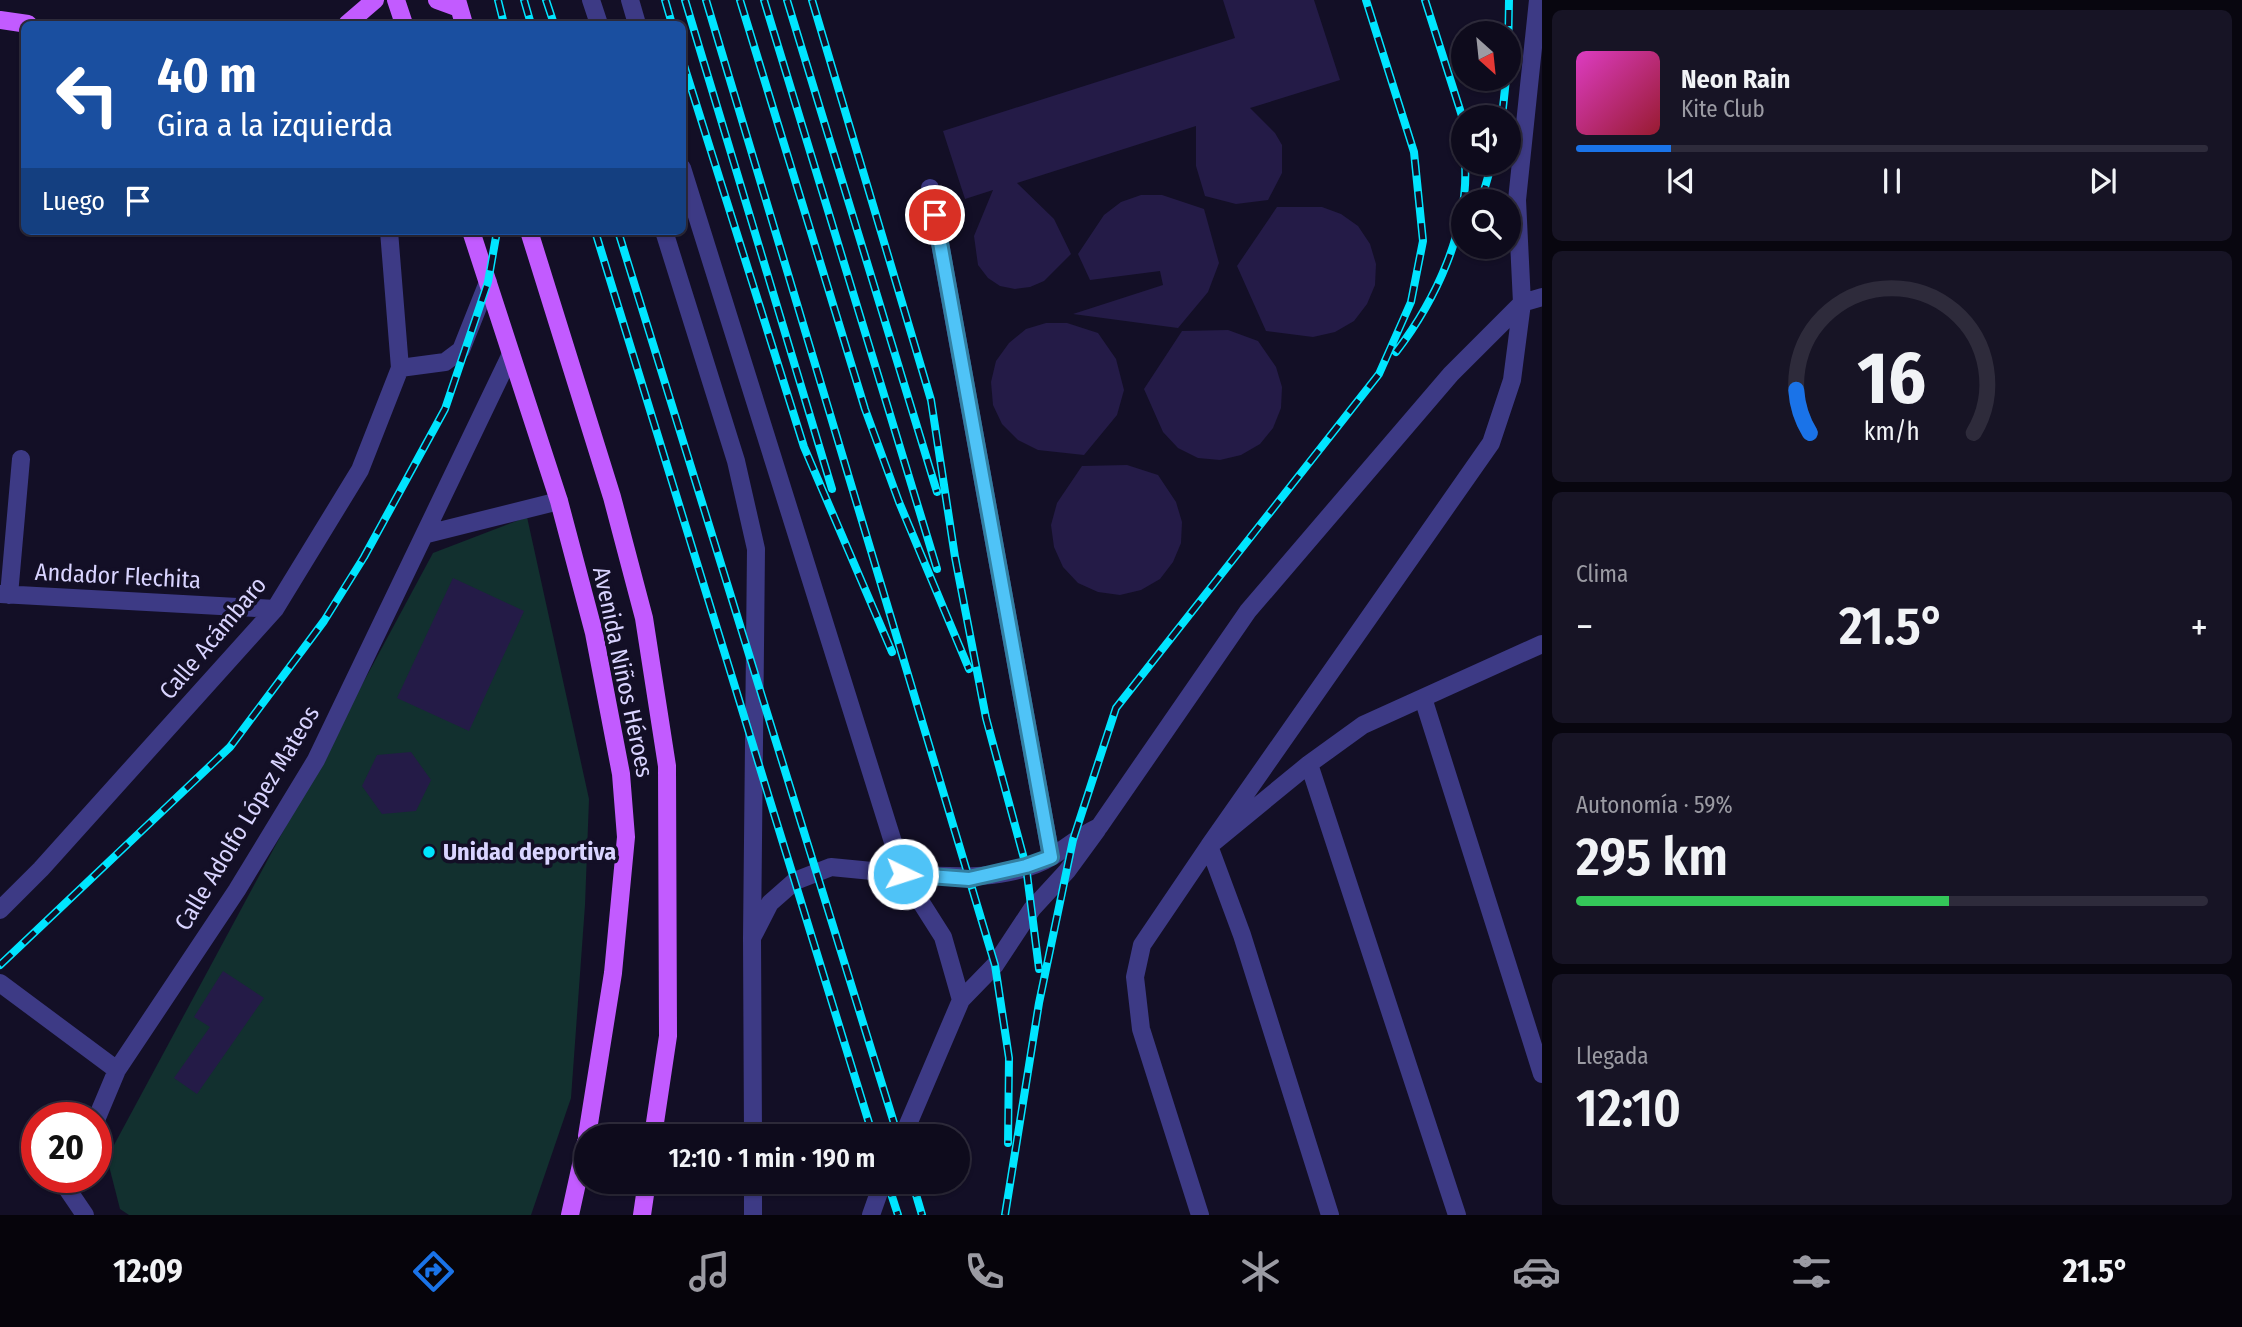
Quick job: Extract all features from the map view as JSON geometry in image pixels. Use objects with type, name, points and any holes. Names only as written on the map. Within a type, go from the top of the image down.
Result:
[{"type":"main road","points":[[350,21],[375,0]]},
{"type":"main road","points":[[396,0],[403,21]]},
{"type":"main road","points":[[436,0],[460,11]]},
{"type":"main road","points":[[0,20],[21,23]]},
{"type":"main road","name":"Avenida Niños Héroes","points":[[472,235],[559,501],[594,634],[621,774],[626,837],[613,973],[589,1124]]},
{"type":"main road","name":"Avenida Niños Héroes","points":[[530,235],[612,497],[644,618],[667,766],[668,1036],[655,1124]]},
{"type":"main road","points":[[570,1215],[575,1194]]},
{"type":"main road","points":[[642,1215],[645,1194]]},
{"type":"street","points":[[591,0],[598,21]]},
{"type":"street","points":[[630,0],[636,21]]},
{"type":"street","points":[[1200,1215],[1141,1029],[1135,977],[1142,945],[1491,443],[1512,380],[1522,303],[1517,200],[1538,0]]},
{"type":"street","points":[[686,181],[903,874],[943,937],[961,1000]]},
{"type":"street","points":[[930,188],[1051,857]]},
{"type":"street","name":"Calle Acámbaro","points":[[3,901],[41,869],[275,609],[360,470],[400,368],[389,235]]},
{"type":"street","points":[[665,235],[736,461],[756,549],[753,1124]]},
{"type":"street","points":[[400,368],[445,362],[461,350],[488,282]]},
{"type":"street","points":[[908,1124],[961,1000],[995,965],[1032,909],[1066,871],[1099,827],[1248,611],[1451,374],[1522,303],[1542,297]]},
{"type":"street","name":"Calle Adolfo López Mateos","points":[[104,1102],[117,1070],[237,890],[316,760],[427,534],[511,354]]},
{"type":"street","points":[[5,595],[21,459]]},
{"type":"street","points":[[427,534],[559,501]]},
{"type":"street","name":"Andador Flechita","points":[[5,595],[275,609]]},
{"type":"street","points":[[1209,846],[1309,764],[1363,726],[1541,648]]},
{"type":"street","points":[[1423,698],[1542,1074]]},
{"type":"street","points":[[1309,764],[1457,1215]]},
{"type":"street","points":[[752,939],[770,903],[795,881],[816,871],[831,867],[969,879],[1026,866],[1051,857],[1073,840],[1099,827]]},
{"type":"street","points":[[1209,846],[1242,935],[1330,1215]]},
{"type":"street","points":[[0,983],[117,1070]]},
{"type":"street","points":[[70,1193],[85,1215]]},
{"type":"street","points":[[753,1194],[753,1215]]},
{"type":"street","points":[[871,1215],[878,1194]]},
{"type":"green space","name":"Unidad deportiva","points":[[527,517],[589,799],[585,905],[571,1098],[531,1215],[129,1215],[120,1209],[112,1178],[112,1149],[433,553]]},
{"type":"building","points":[[1223,0],[1314,0],[1340,80],[1250,108],[1275,133],[1282,145],[1282,173],[1268,200],[1236,204],[1205,196],[1196,166],[1196,126],[1017,183],[1054,219],[1071,254],[1044,281],[1030,287],[1015,289],[1000,286],[988,278],[978,265],[974,236],[993,190],[965,199],[943,131],[1235,38]]},
{"type":"building","points":[[1141,195],[1162,195],[1204,209],[1219,263],[1208,292],[1178,328],[1073,314],[1163,285],[1160,271],[1090,280],[1078,254],[1104,215],[1121,202]]},
{"type":"building","points":[[1277,207],[1322,207],[1341,214],[1358,226],[1370,244],[1376,264],[1375,285],[1367,304],[1354,321],[1335,332],[1313,337],[1266,331],[1237,266]]},
{"type":"building","points":[[1046,323],[1067,323],[1098,333],[1116,359],[1124,390],[1117,415],[1084,455],[1038,450],[1018,440],[1002,424],[993,405],[991,382],[996,361],[1009,343],[1026,329]]},
{"type":"building","points":[[1228,330],[1258,341],[1276,367],[1282,387],[1281,408],[1273,428],[1260,444],[1241,455],[1220,460],[1198,458],[1178,448],[1163,432],[1144,389],[1182,331]]},
{"type":"building","points":[[1127,465],[1158,475],[1176,502],[1182,522],[1181,543],[1173,562],[1160,579],[1141,590],[1120,595],[1098,592],[1078,583],[1063,567],[1054,547],[1051,525],[1057,503],[1082,466]]},
{"type":"building","points":[[453,578],[524,611],[469,731],[397,698]]},
{"type":"building","points":[[411,752],[431,780],[416,811],[382,814],[362,786],[377,755]]},
{"type":"building","points":[[223,971],[264,998],[197,1094],[174,1078],[210,1027],[194,1017]]},
{"type":"railway","points":[[498,0],[503,21]]},
{"type":"railway","points":[[524,0],[530,21]]},
{"type":"railway","points":[[546,0],[553,21]]},
{"type":"railway","points":[[665,0],[671,21]]},
{"type":"railway","points":[[685,0],[832,489]]},
{"type":"railway","points":[[706,0],[995,965],[1009,1058],[1008,1143]]},
{"type":"railway","points":[[740,0],[865,409],[899,502],[969,669]]},
{"type":"railway","points":[[764,0],[937,569]]},
{"type":"railway","points":[[787,0],[937,492]]},
{"type":"railway","points":[[812,0],[931,400],[955,557],[986,718],[1026,866],[1039,969]]},
{"type":"railway","points":[[1005,1215],[1039,1003],[1073,840],[1116,708],[1379,374],[1411,302],[1423,241],[1414,152],[1366,0]]},
{"type":"railway","points":[[1425,0],[1458,105]]},
{"type":"railway","points":[[1509,0],[1509,21]]},
{"type":"railway","points":[[686,72],[804,447],[892,652]]},
{"type":"railway","points":[[1503,105],[1505,91]]},
{"type":"railway","points":[[1396,352],[1424,310],[1447,263],[1462,213],[1465,175]]},
{"type":"railway","points":[[1484,189],[1489,175]]},
{"type":"railway","points":[[0,965],[230,747],[324,621],[364,557],[445,409],[488,282],[496,235]]},
{"type":"railway","points":[[596,235],[869,1124]]},
{"type":"railway","points":[[619,235],[894,1124]]},
{"type":"railway","points":[[891,1194],[898,1215]]},
{"type":"railway","points":[[916,1194],[922,1215]]},
{"type":"place","name":"Unidad deportiva","points":[[429,852]]},
{"type":"route","points":[[903,874],[969,879],[1026,866],[1051,857],[935,215]]}]
